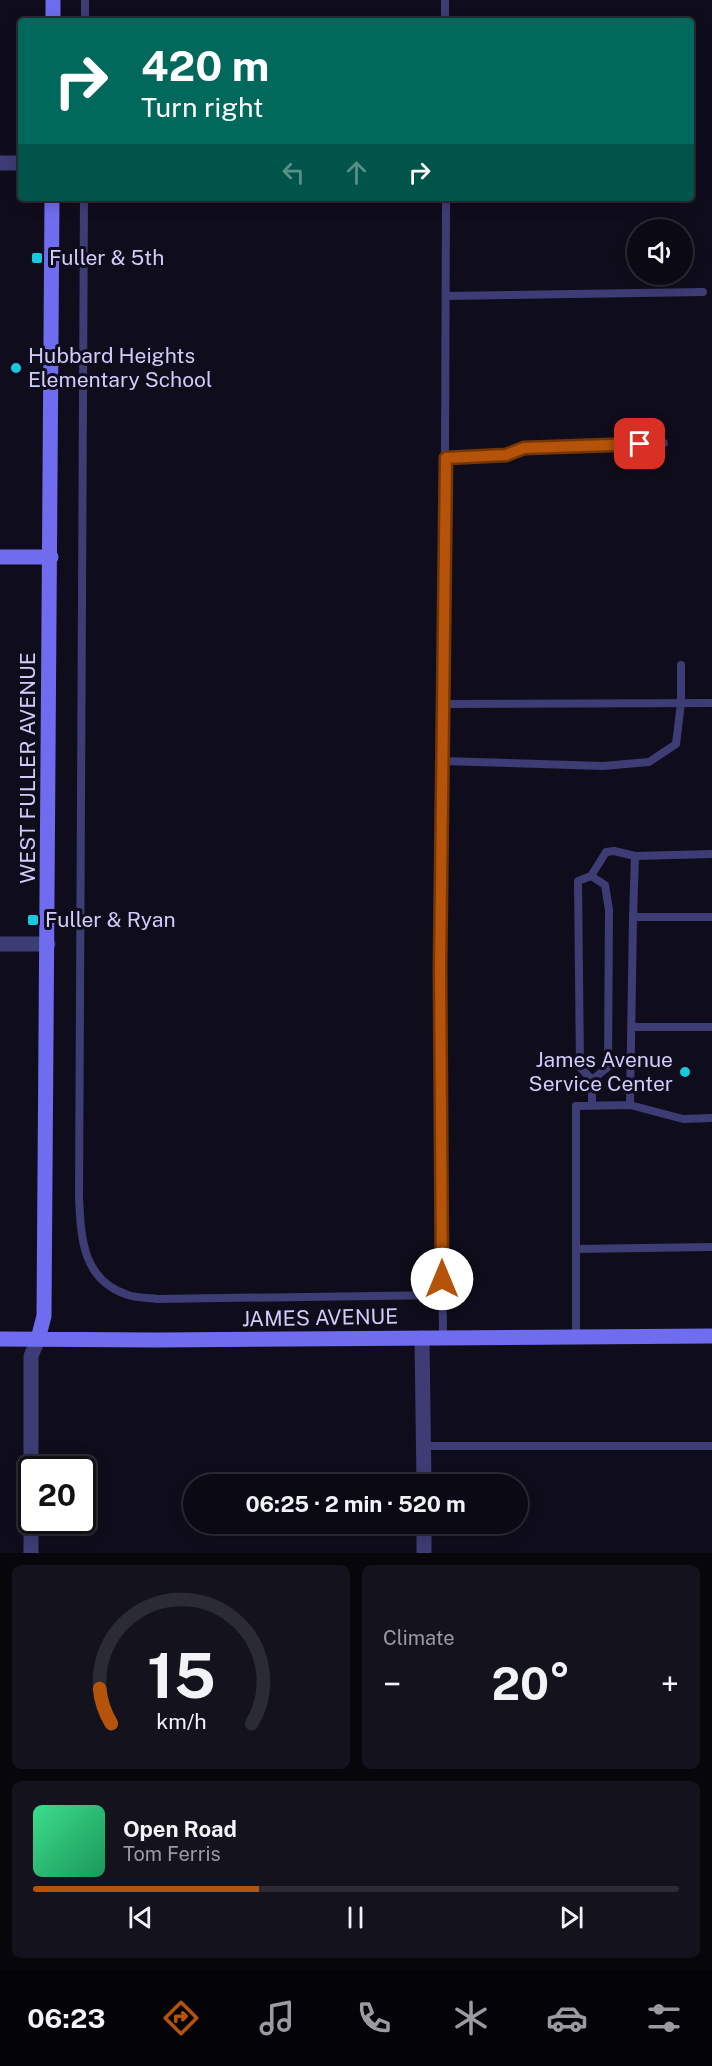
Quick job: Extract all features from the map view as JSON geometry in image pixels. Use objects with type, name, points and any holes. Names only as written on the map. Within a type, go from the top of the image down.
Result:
[{"type":"street","points":[[53,0],[53,18]]},
{"type":"street","points":[[0,163],[18,163]]},
{"type":"street","name":"WEST FULLER AVENUE","points":[[31,1553],[31,1356],[44,1316],[52,201]]},
{"type":"street","points":[[0,557],[51,557]]},
{"type":"street","points":[[0,944],[48,944]]},
{"type":"street","name":"JAMES AVENUE","points":[[0,1340],[712,1336]]},
{"type":"street","points":[[423,1338],[424,1474]]},
{"type":"street","points":[[424,1534],[424,1553]]},
{"type":"lane","points":[[85,0],[85,18]]},
{"type":"lane","points":[[445,0],[445,18]]},
{"type":"lane","points":[[84,201],[79,1197],[81,1231],[89,1265],[104,1282],[128,1295],[157,1299],[443,1295]]},
{"type":"lane","points":[[443,1337],[440,968],[446,458],[446,201]]},
{"type":"lane","points":[[446,296],[703,292]]},
{"type":"lane","points":[[446,458],[506,455],[524,448],[663,443]]},
{"type":"lane","points":[[442,762],[603,766],[649,762],[676,744],[681,703],[681,665]]},
{"type":"lane","points":[[444,704],[712,703]]},
{"type":"lane","points":[[592,1105],[592,1080],[580,1067],[578,881],[591,876],[606,852],[614,851],[635,856],[712,854]]},
{"type":"lane","points":[[630,1105],[635,856]]},
{"type":"lane","points":[[591,876],[605,885],[609,910],[608,1067],[592,1080]]},
{"type":"lane","points":[[633,917],[712,917]]},
{"type":"lane","points":[[631,1027],[712,1027]]},
{"type":"lane","points":[[576,1337],[576,1106],[630,1105],[683,1119],[712,1118]]},
{"type":"lane","points":[[576,1249],[712,1247]]},
{"type":"lane","points":[[423,1446],[712,1446]]},
{"type":"place","name":"Fuller & 5th","points":[[37,258]]},
{"type":"place","name":"Hubbard Heights Elementary School","points":[[16,368]]},
{"type":"place","name":"Fuller & Ryan","points":[[33,920]]},
{"type":"place","name":"James Avenue Service Center","points":[[685,1072]]},
{"type":"route","points":[[442,1279],[440,968],[446,458],[506,455],[524,448],[640,444]]}]
